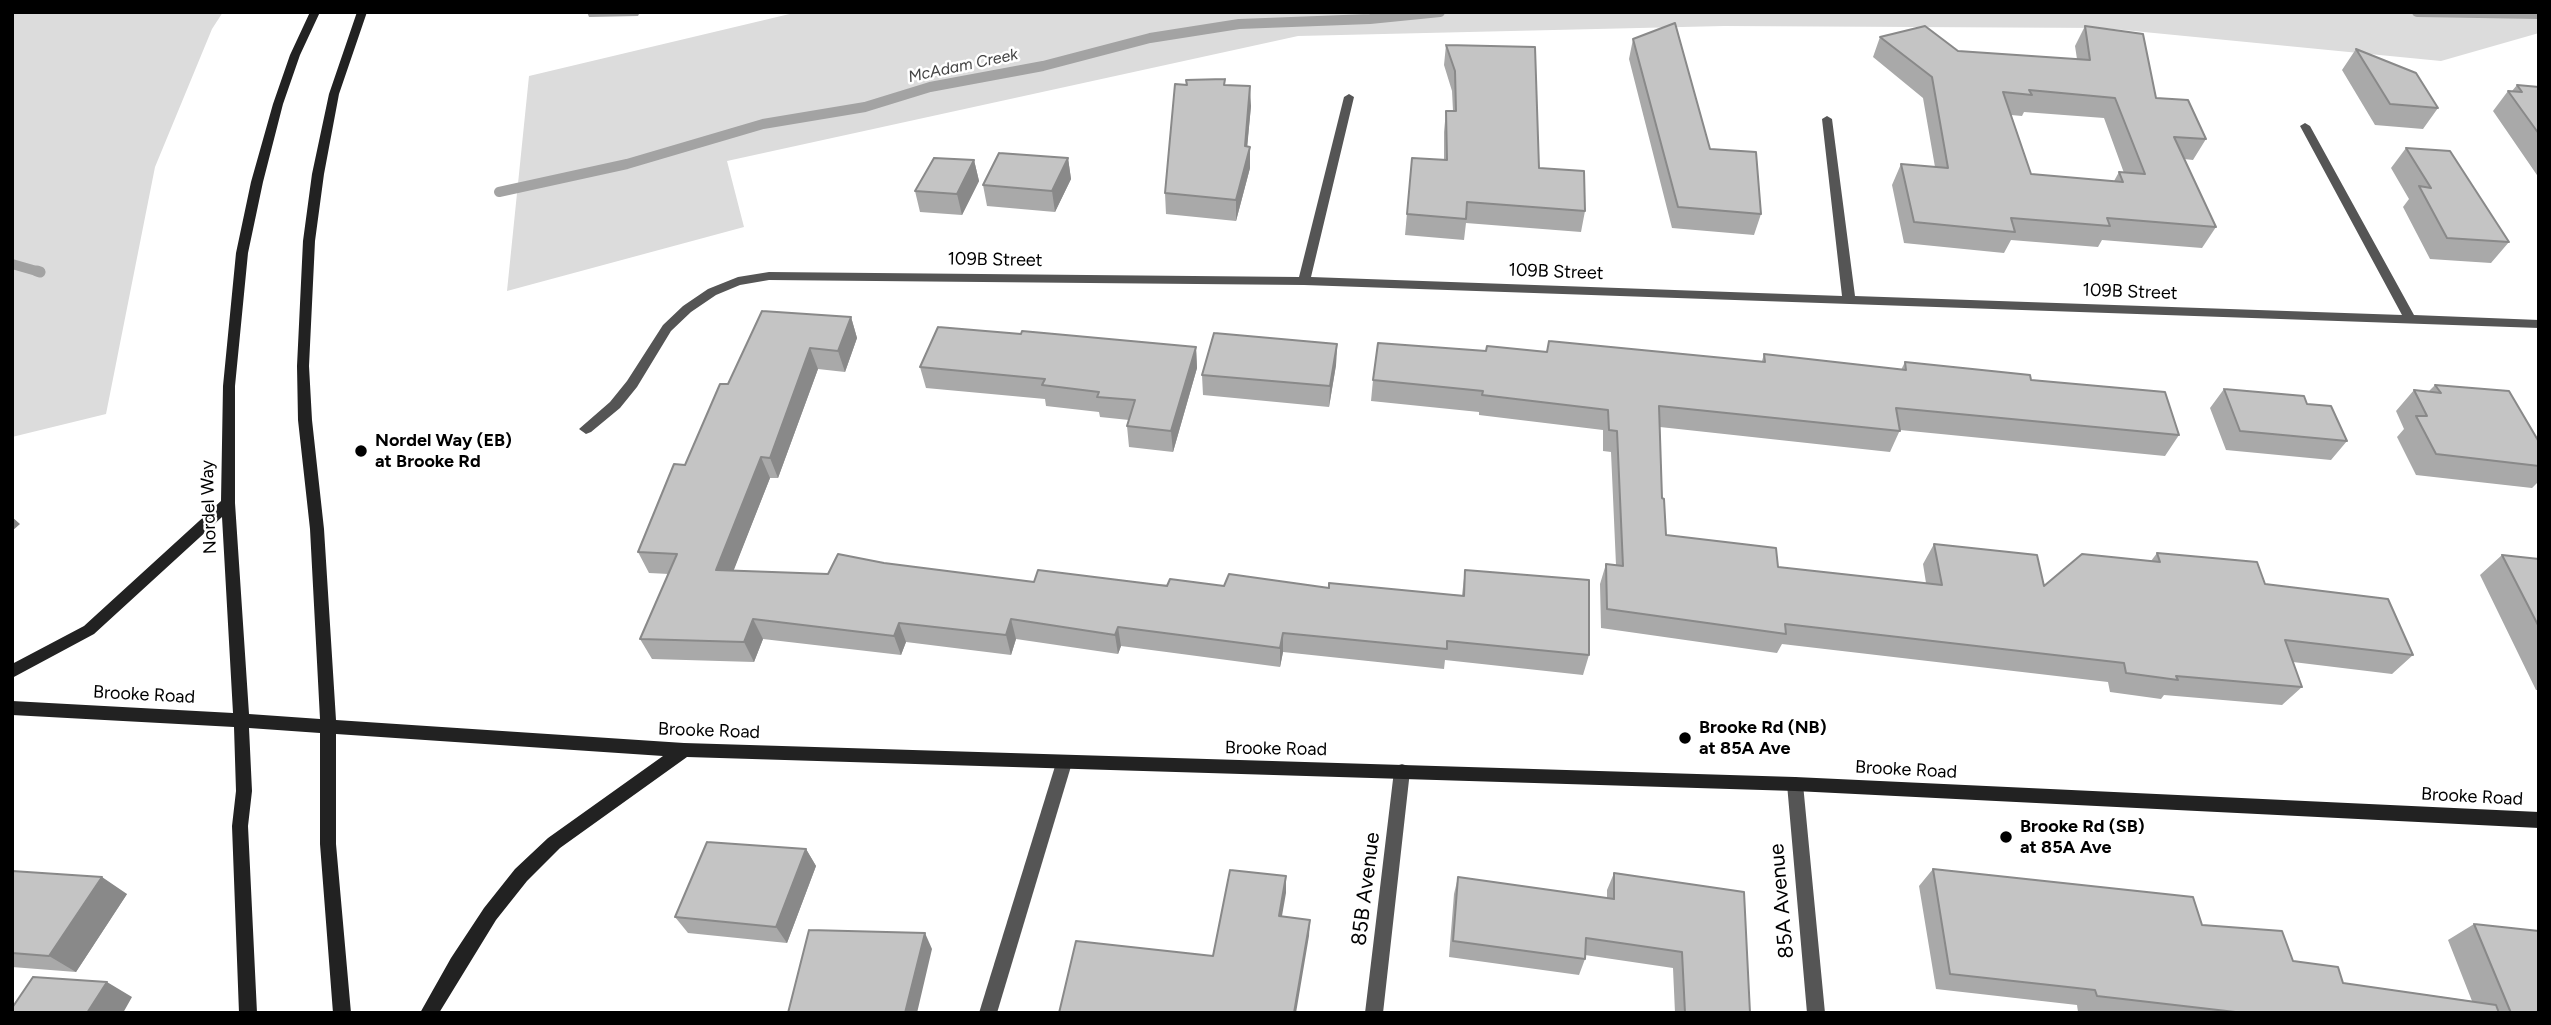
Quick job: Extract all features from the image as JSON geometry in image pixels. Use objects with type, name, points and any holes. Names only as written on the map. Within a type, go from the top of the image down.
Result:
[{"type":"main road","name":"Nordel Way","points":[[248,1013],[240,825],[244,792],[228,503],[229,386],[242,253],[278,104],[295,55],[315,12]]},
{"type":"main road","points":[[342,1013],[328,844],[328,726],[317,529],[305,419],[305,307],[309,241],[318,174],[334,94],[362,12]]},
{"type":"main road","points":[[12,673],[89,630],[228,503]]},
{"type":"main road","name":"Brooke Road","points":[[12,708],[240,720],[684,750],[1795,784],[2539,820]]},
{"type":"main road","points":[[429,1013],[490,914],[521,875],[554,843],[684,750]]},
{"type":"street","points":[[1304,281],[1349,97]]},
{"type":"street","points":[[1827,119],[1849,300]]},
{"type":"street","points":[[2305,126],[2410,319]]},
{"type":"street","name":"109B Street","points":[[586,429],[624,394],[667,328],[687,309],[712,292],[738,281],[769,276],[1304,281],[2539,324]]},
{"type":"street","points":[[988,1013],[1064,763]]},
{"type":"street","name":"85B Avenue","points":[[1374,1013],[1402,771]]},
{"type":"street","name":"85A Avenue","points":[[1795,784],[1816,1013]]},
{"type":"shaded area","points":[[12,12],[223,12],[212,29],[155,167],[106,414],[12,437]]},
{"type":"shaded area","points":[[798,12],[2539,12],[2539,33],[2441,61],[2103,28],[1724,26],[1298,36],[727,161],[744,227],[507,291],[529,76]]},
{"type":"building","points":[[1675,23],[1710,149],[1756,152],[1761,214],[1678,207],[1633,39]]},
{"type":"building","points":[[1925,26],[1958,51],[2090,60],[2085,26],[2143,34],[2156,98],[2188,100],[2206,139],[2174,137],[2216,227],[2107,218],[2110,226],[2011,218],[2015,232],[1914,222],[1901,164],[1948,168],[1932,77],[1880,37]],"holes":[[[2029,90],[2115,98],[2145,174],[2119,172],[2123,182],[2031,174],[2003,92],[2032,95]]]},
{"type":"building","points":[[1446,45],[1535,47],[1539,168],[1584,171],[1585,211],[1467,202],[1466,219],[1407,214],[1412,158],[1447,160],[1446,111],[1456,111],[1455,71]]},
{"type":"building","points":[[2356,49],[2416,73],[2438,108],[2390,104]]},
{"type":"building","points":[[1225,79],[1224,85],[1250,86],[1245,146],[1250,147],[1236,200],[1165,193],[1175,84],[1187,85],[1186,80]]},
{"type":"building","points":[[2517,85],[2539,87],[2539,134],[2508,91],[2522,92]]},
{"type":"building","points":[[2406,148],[2450,151],[2509,242],[2447,238],[2419,186],[2431,188]]},
{"type":"building","points":[[999,153],[1068,158],[1052,191],[983,185]]},
{"type":"building","points":[[934,158],[974,160],[957,194],[915,191]]},
{"type":"building","points":[[762,311],[851,317],[838,351],[810,348],[770,458],[761,457],[716,570],[828,574],[838,554],[884,563],[1034,582],[1038,570],[1167,586],[1170,579],[1224,586],[1229,574],[1329,588],[1329,583],[1464,596],[1465,570],[1589,580],[1589,655],[1447,641],[1447,649],[1283,633],[1280,648],[1118,627],[1115,635],[1011,619],[1006,635],[899,623],[894,636],[753,619],[744,642],[640,639],[677,554],[638,552],[674,464],[685,465],[720,384],[728,384]]},
{"type":"building","points":[[938,327],[1021,334],[1022,331],[1196,347],[1171,431],[1127,426],[1135,400],[1097,397],[1099,392],[1042,385],[1045,379],[920,367]]},
{"type":"building","points":[[1214,333],[1337,344],[1330,386],[1202,375]]},
{"type":"building","points":[[1549,341],[1765,362],[1764,354],[1906,370],[1905,362],[2030,375],[2031,380],[2165,392],[2179,435],[1896,408],[1900,431],[1659,406],[1666,535],[1776,548],[1778,567],[1942,585],[1934,544],[2037,555],[2044,586],[2082,554],[2160,562],[2157,553],[2257,562],[2265,584],[2388,599],[2413,655],[2285,640],[2302,687],[2176,676],[2178,680],[2126,673],[2124,663],[1785,624],[1786,634],[1607,609],[1606,564],[1623,566],[1617,431],[1609,430],[1608,410],[1482,395],[1483,391],[1373,380],[1378,343],[1486,351],[1487,346],[1547,352]]},
{"type":"building","points":[[2435,385],[2509,391],[2539,442],[2539,466],[2436,454],[2416,416],[2427,416],[2414,390],[2441,393]]},
{"type":"building","points":[[2224,389],[2304,396],[2307,404],[2331,406],[2347,441],[2240,431]]},
{"type":"building","points":[[2502,555],[2539,559],[2539,627]]},
{"type":"building","points":[[707,842],[806,849],[776,927],[675,917]]},
{"type":"building","points":[[1933,869],[2193,897],[2202,925],[2282,931],[2293,961],[2338,967],[2343,983],[2496,1005],[2499,1013],[2244,1013],[2097,996],[2095,990],[1950,974]]},
{"type":"building","points":[[1230,870],[1286,876],[1279,916],[1310,920],[1294,1013],[1059,1013],[1076,941],[1213,956]]},
{"type":"building","points":[[12,871],[102,877],[49,956],[12,953]]},
{"type":"building","points":[[1614,873],[1744,892],[1750,1013],[1685,1013],[1682,952],[1586,938],[1585,959],[1453,941],[1458,877],[1614,899]]},
{"type":"building","points":[[2474,924],[2539,931],[2539,1013],[2511,1013]]},
{"type":"building","points":[[809,930],[925,933],[905,1013],[788,1013]]},
{"type":"building","points":[[33,977],[107,982],[87,1013],[12,1013],[12,1008]]},
{"type":"waterway","name":"McAdam Creek","points":[[499,192],[627,164],[763,124],[865,107],[930,87],[1043,66],[1150,38],[1239,24],[1370,19],[1440,12]]},
{"type":"waterway","name":"McAdam Creek","points":[[2417,12],[2539,14]]},
{"type":"waterway","name":"McAdam Creek","points":[[12,264],[40,272],[37,271]]},
{"type":"place","name":"Nordel Way (EB) at Brooke Rd","points":[[361,451]]},
{"type":"place","name":"Brooke Rd (NB) at 85A Ave","points":[[1685,738]]},
{"type":"place","name":"Brooke Rd (SB) at 85A Ave","points":[[2006,837]]}]
